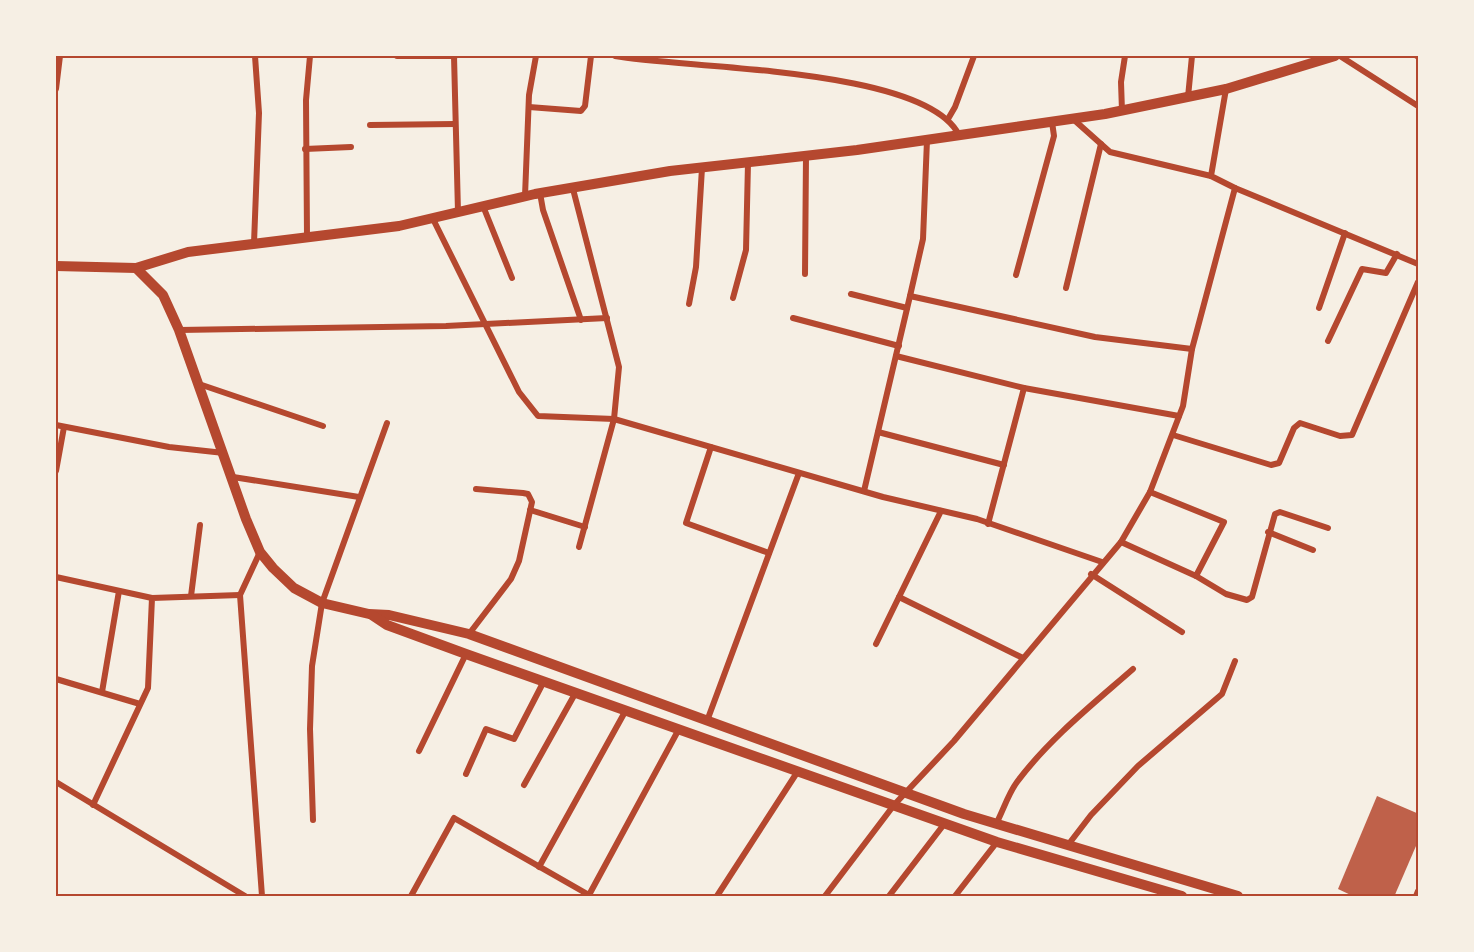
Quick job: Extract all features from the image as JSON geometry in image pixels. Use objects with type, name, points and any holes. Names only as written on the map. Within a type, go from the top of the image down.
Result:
[{"type":"main road","points":[[56,266],[136,267],[188,252],[364,231],[433,219],[540,193],[702,168],[927,140],[1122,111],[1226,89],[1335,56]]},
{"type":"main road","points":[[136,267],[163,295],[179,330],[260,552],[294,588],[322,603],[369,614],[389,615],[469,634],[996,825],[1238,897]]},
{"type":"main road","points":[[369,614],[387,625],[466,654],[997,842],[1182,897]]},
{"type":"street","points":[[56,88],[60,56]]},
{"type":"street","points":[[254,243],[259,113],[255,56]]},
{"type":"street","points":[[307,237],[305,149],[310,56]]},
{"type":"street","points":[[397,56],[454,56],[458,213]]},
{"type":"street","points":[[525,196],[529,107],[536,56]]},
{"type":"street","points":[[529,107],[582,111],[585,106],[591,56]]},
{"type":"street","points":[[615,56],[798,73],[831,79],[908,99],[935,110],[948,119],[959,135]]},
{"type":"street","points":[[948,119],[955,107],[974,56]]},
{"type":"street","points":[[1122,111],[1121,82],[1125,56]]},
{"type":"street","points":[[1188,98],[1192,56]]},
{"type":"street","points":[[1340,56],[1419,106]]},
{"type":"street","points":[[1211,176],[1226,89]]},
{"type":"street","points":[[1073,119],[1110,152],[1211,176],[1419,264]]},
{"type":"street","points":[[1016,275],[1054,136],[1052,122]]},
{"type":"street","points":[[370,125],[455,124]]},
{"type":"street","points":[[864,491],[923,239],[927,140]]},
{"type":"street","points":[[1066,288],[1101,144]]},
{"type":"street","points":[[305,149],[351,147]]},
{"type":"street","points":[[805,274],[806,156]]},
{"type":"street","points":[[733,298],[746,250],[748,163]]},
{"type":"street","points":[[689,304],[696,267],[702,168]]},
{"type":"street","points":[[825,897],[894,805],[954,741],[1091,574],[1121,542],[1150,492],[1179,416],[1192,349],[1235,188]]},
{"type":"street","points":[[573,189],[619,367],[614,419],[579,547]]},
{"type":"street","points":[[540,193],[543,210],[581,320]]},
{"type":"street","points":[[483,206],[512,278]]},
{"type":"street","points":[[433,219],[483,324],[519,392],[538,416],[614,419],[988,524],[1102,562]]},
{"type":"street","points":[[1319,308],[1345,233]]},
{"type":"street","points":[[1328,342],[1362,269],[1386,273],[1397,254]]},
{"type":"street","points":[[1173,435],[1271,465],[1279,463],[1294,428],[1300,423],[1340,436],[1352,435],[1419,282]]},
{"type":"street","points":[[851,294],[908,308]]},
{"type":"street","points":[[910,296],[1095,337],[1192,349]]},
{"type":"street","points":[[179,330],[483,324],[607,318]]},
{"type":"street","points":[[793,318],[899,346]]},
{"type":"street","points":[[896,356],[1024,388],[1179,416]]},
{"type":"street","points":[[199,384],[323,426]]},
{"type":"street","points":[[988,524],[1024,388]]},
{"type":"street","points":[[313,820],[310,729],[312,666],[322,603],[387,423]]},
{"type":"street","points":[[56,424],[169,447],[225,453]]},
{"type":"street","points":[[56,471],[64,427]]},
{"type":"street","points":[[878,432],[1004,465]]},
{"type":"street","points":[[711,447],[686,523],[769,553]]},
{"type":"street","points":[[707,721],[799,472]]},
{"type":"street","points":[[233,477],[359,497]]},
{"type":"street","points":[[469,634],[510,579],[519,561],[532,502],[528,494],[476,489]]},
{"type":"street","points":[[1150,492],[1224,522],[1196,576]]},
{"type":"street","points":[[530,510],[585,527]]},
{"type":"street","points":[[876,644],[941,511]]},
{"type":"street","points":[[1121,542],[1196,576],[1226,594],[1247,600],[1252,597],[1273,518],[1280,512],[1328,528]]},
{"type":"street","points":[[191,596],[200,525]]},
{"type":"street","points":[[1268,532],[1313,550]]},
{"type":"street","points":[[260,552],[240,595],[262,897]]},
{"type":"street","points":[[1091,574],[1182,632]]},
{"type":"street","points":[[56,577],[152,598],[240,595]]},
{"type":"street","points":[[102,692],[119,591]]},
{"type":"street","points":[[899,597],[1023,658]]},
{"type":"street","points":[[93,805],[148,688],[152,598]]},
{"type":"street","points":[[419,751],[466,654]]},
{"type":"street","points":[[1068,846],[1091,815],[1138,766],[1222,694],[1235,661]]},
{"type":"street","points":[[996,825],[1016,784],[1040,755],[1080,715],[1133,669]]},
{"type":"street","points":[[56,679],[140,704]]},
{"type":"street","points":[[466,774],[486,729],[514,739],[544,680]]},
{"type":"street","points":[[524,786],[576,692]]},
{"type":"street","points":[[539,867],[626,709]]},
{"type":"street","points":[[411,897],[454,818],[589,895],[679,728]]},
{"type":"street","points":[[717,897],[798,771]]},
{"type":"street","points":[[56,782],[244,897]]},
{"type":"street","points":[[888,897],[945,823]]},
{"type":"street","points":[[955,897],[997,842]]},
{"type":"street","points":[[1416,897],[1419,891]]},
{"type":"building","points":[[1377,796],[1419,814],[1419,839],[1394,897],[1355,897],[1338,889]]}]
